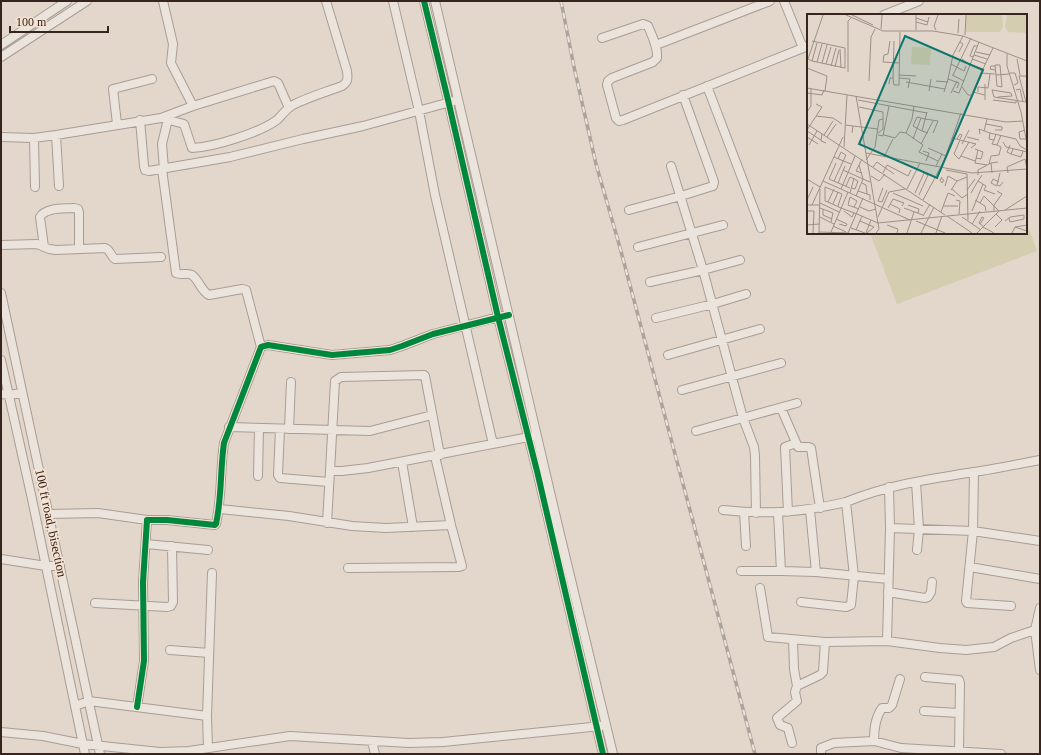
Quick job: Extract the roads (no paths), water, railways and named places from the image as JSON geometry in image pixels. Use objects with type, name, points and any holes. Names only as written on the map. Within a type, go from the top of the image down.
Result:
[{"type":"street","points":[[1,45],[67,1]]},
{"type":"street","points":[[1,57],[87,1]]},
{"type":"street","points":[[163,1],[174,44],[171,63],[193,106]]},
{"type":"street","points":[[164,118],[184,124],[190,146],[193,148],[221,143],[253,132],[276,120],[289,108],[300,102],[347,83],[347,71],[326,1]]},
{"type":"street","points":[[393,1],[419,111],[435,195],[493,444]]},
{"type":"street","points":[[424,1],[603,754]]},
{"type":"street","points":[[435,1],[508,315],[614,754]]},
{"type":"street","points":[[656,46],[770,1]]},
{"type":"street","points":[[602,38],[643,24],[648,26],[656,46],[657,58],[653,62],[612,78],[608,81],[607,85],[616,118],[623,120],[806,47],[784,1]]},
{"type":"street","points":[[886,14],[907,3],[919,1]]},
{"type":"street","points":[[118,124],[113,88],[152,78]]},
{"type":"street","points":[[1,137],[34,138],[56,136],[140,120],[164,118],[193,106],[274,82],[278,83],[289,108]]},
{"type":"street","points":[[707,86],[761,228]]},
{"type":"street","points":[[629,210],[710,187],[714,182],[683,95]]},
{"type":"street","points":[[140,120],[144,168],[149,171],[230,157],[363,126],[458,100]]},
{"type":"street","points":[[49,514],[98,513],[147,520],[216,524],[220,509],[224,443],[261,348],[246,290],[242,289],[209,295],[192,275],[176,273],[163,169],[162,144],[164,118]]},
{"type":"street","points":[[56,136],[59,186]]},
{"type":"street","points":[[34,138],[35,187]]},
{"type":"street","points":[[671,166],[713,304],[743,418],[754,447],[756,513]]},
{"type":"street","points":[[44,247],[41,215],[46,211],[74,208],[78,209],[79,212],[79,248]]},
{"type":"street","points":[[638,247],[691,232],[723,225]]},
{"type":"street","points":[[1,245],[31,243],[56,250],[105,248],[109,250],[115,260],[161,257]]},
{"type":"street","points":[[650,282],[740,260]]},
{"type":"street","name":"100 ft road, bisection","points":[[1,293],[100,754]]},
{"type":"street","points":[[656,318],[746,294]]},
{"type":"street","points":[[261,348],[268,346],[332,355],[390,350],[433,334],[508,315]]},
{"type":"street","points":[[668,355],[760,329]]},
{"type":"street","points":[[1,360],[5,394],[46,566],[85,754]]},
{"type":"street","points":[[682,390],[781,363]]},
{"type":"street","points":[[327,523],[335,381],[341,377],[424,375],[426,377],[437,455],[451,525],[462,564],[461,567],[348,568]]},
{"type":"street","points":[[289,429],[291,382]]},
{"type":"street","points":[[5,394],[22,393]]},
{"type":"street","points":[[696,431],[797,404]]},
{"type":"street","points":[[781,408],[798,447],[810,448],[820,508]]},
{"type":"street","points":[[229,427],[370,431],[432,415]]},
{"type":"street","points":[[258,476],[259,428]]},
{"type":"street","points":[[280,429],[278,475],[280,478],[329,482]]},
{"type":"street","points":[[330,471],[355,470],[402,462],[537,435]]},
{"type":"street","points":[[788,512],[785,447],[796,443]]},
{"type":"street","points":[[723,510],[778,513],[810,510],[846,502],[889,487],[1040,460]]},
{"type":"street","points":[[402,462],[413,527]]},
{"type":"street","points":[[974,472],[973,532],[966,601],[967,603],[1011,606]]},
{"type":"street","points":[[916,482],[919,529],[917,550]]},
{"type":"street","points":[[887,641],[890,528],[889,487]]},
{"type":"street","points":[[801,602],[846,607],[851,605],[854,576],[846,502]]},
{"type":"street","points":[[220,509],[289,516],[352,526],[413,527],[451,525]]},
{"type":"street","points":[[810,510],[816,572]]},
{"type":"street","points":[[744,512],[746,546]]},
{"type":"street","points":[[778,513],[781,571]]},
{"type":"street","points":[[138,707],[144,661],[144,563],[147,520]]},
{"type":"street","points":[[890,528],[973,532],[1040,541]]},
{"type":"street","points":[[146,544],[208,550]]},
{"type":"street","points":[[95,603],[171,606],[173,602],[172,546]]},
{"type":"street","points":[[1,559],[46,566],[60,566]]},
{"type":"street","points":[[970,567],[1040,579]]},
{"type":"street","points":[[741,571],[816,572],[888,579]]},
{"type":"street","points":[[208,748],[207,716],[212,573]]},
{"type":"street","points":[[888,592],[925,598],[928,597],[931,592],[932,582]]},
{"type":"street","points":[[760,588],[768,637],[825,642],[887,641],[966,650],[987,649],[1011,638],[1038,630]]},
{"type":"street","points":[[1040,608],[1038,630],[1040,670]]},
{"type":"street","points":[[573,628],[582,625]]},
{"type":"street","points":[[792,743],[789,730],[780,725],[777,718],[797,701],[795,691],[797,686],[794,669],[793,640]]},
{"type":"street","points":[[797,686],[820,675],[823,672],[825,642]]},
{"type":"street","points":[[170,650],[210,653]]},
{"type":"street","points":[[925,677],[959,680],[959,751]]},
{"type":"street","points":[[874,741],[878,714],[882,708],[889,708],[892,705],[900,678]]},
{"type":"street","points":[[75,706],[88,701],[207,716]]},
{"type":"street","points":[[924,711],[959,713]]},
{"type":"street","points":[[1,732],[43,736],[83,744],[160,752],[188,751],[290,736],[372,741],[443,742],[607,726]]},
{"type":"street","points":[[372,741],[375,754]]},
{"type":"street","points":[[820,754],[821,748],[824,746],[858,741],[874,741],[901,748],[1001,754]]},
{"type":"railway","points":[[561,1],[596,164],[619,244],[755,754]]}]
